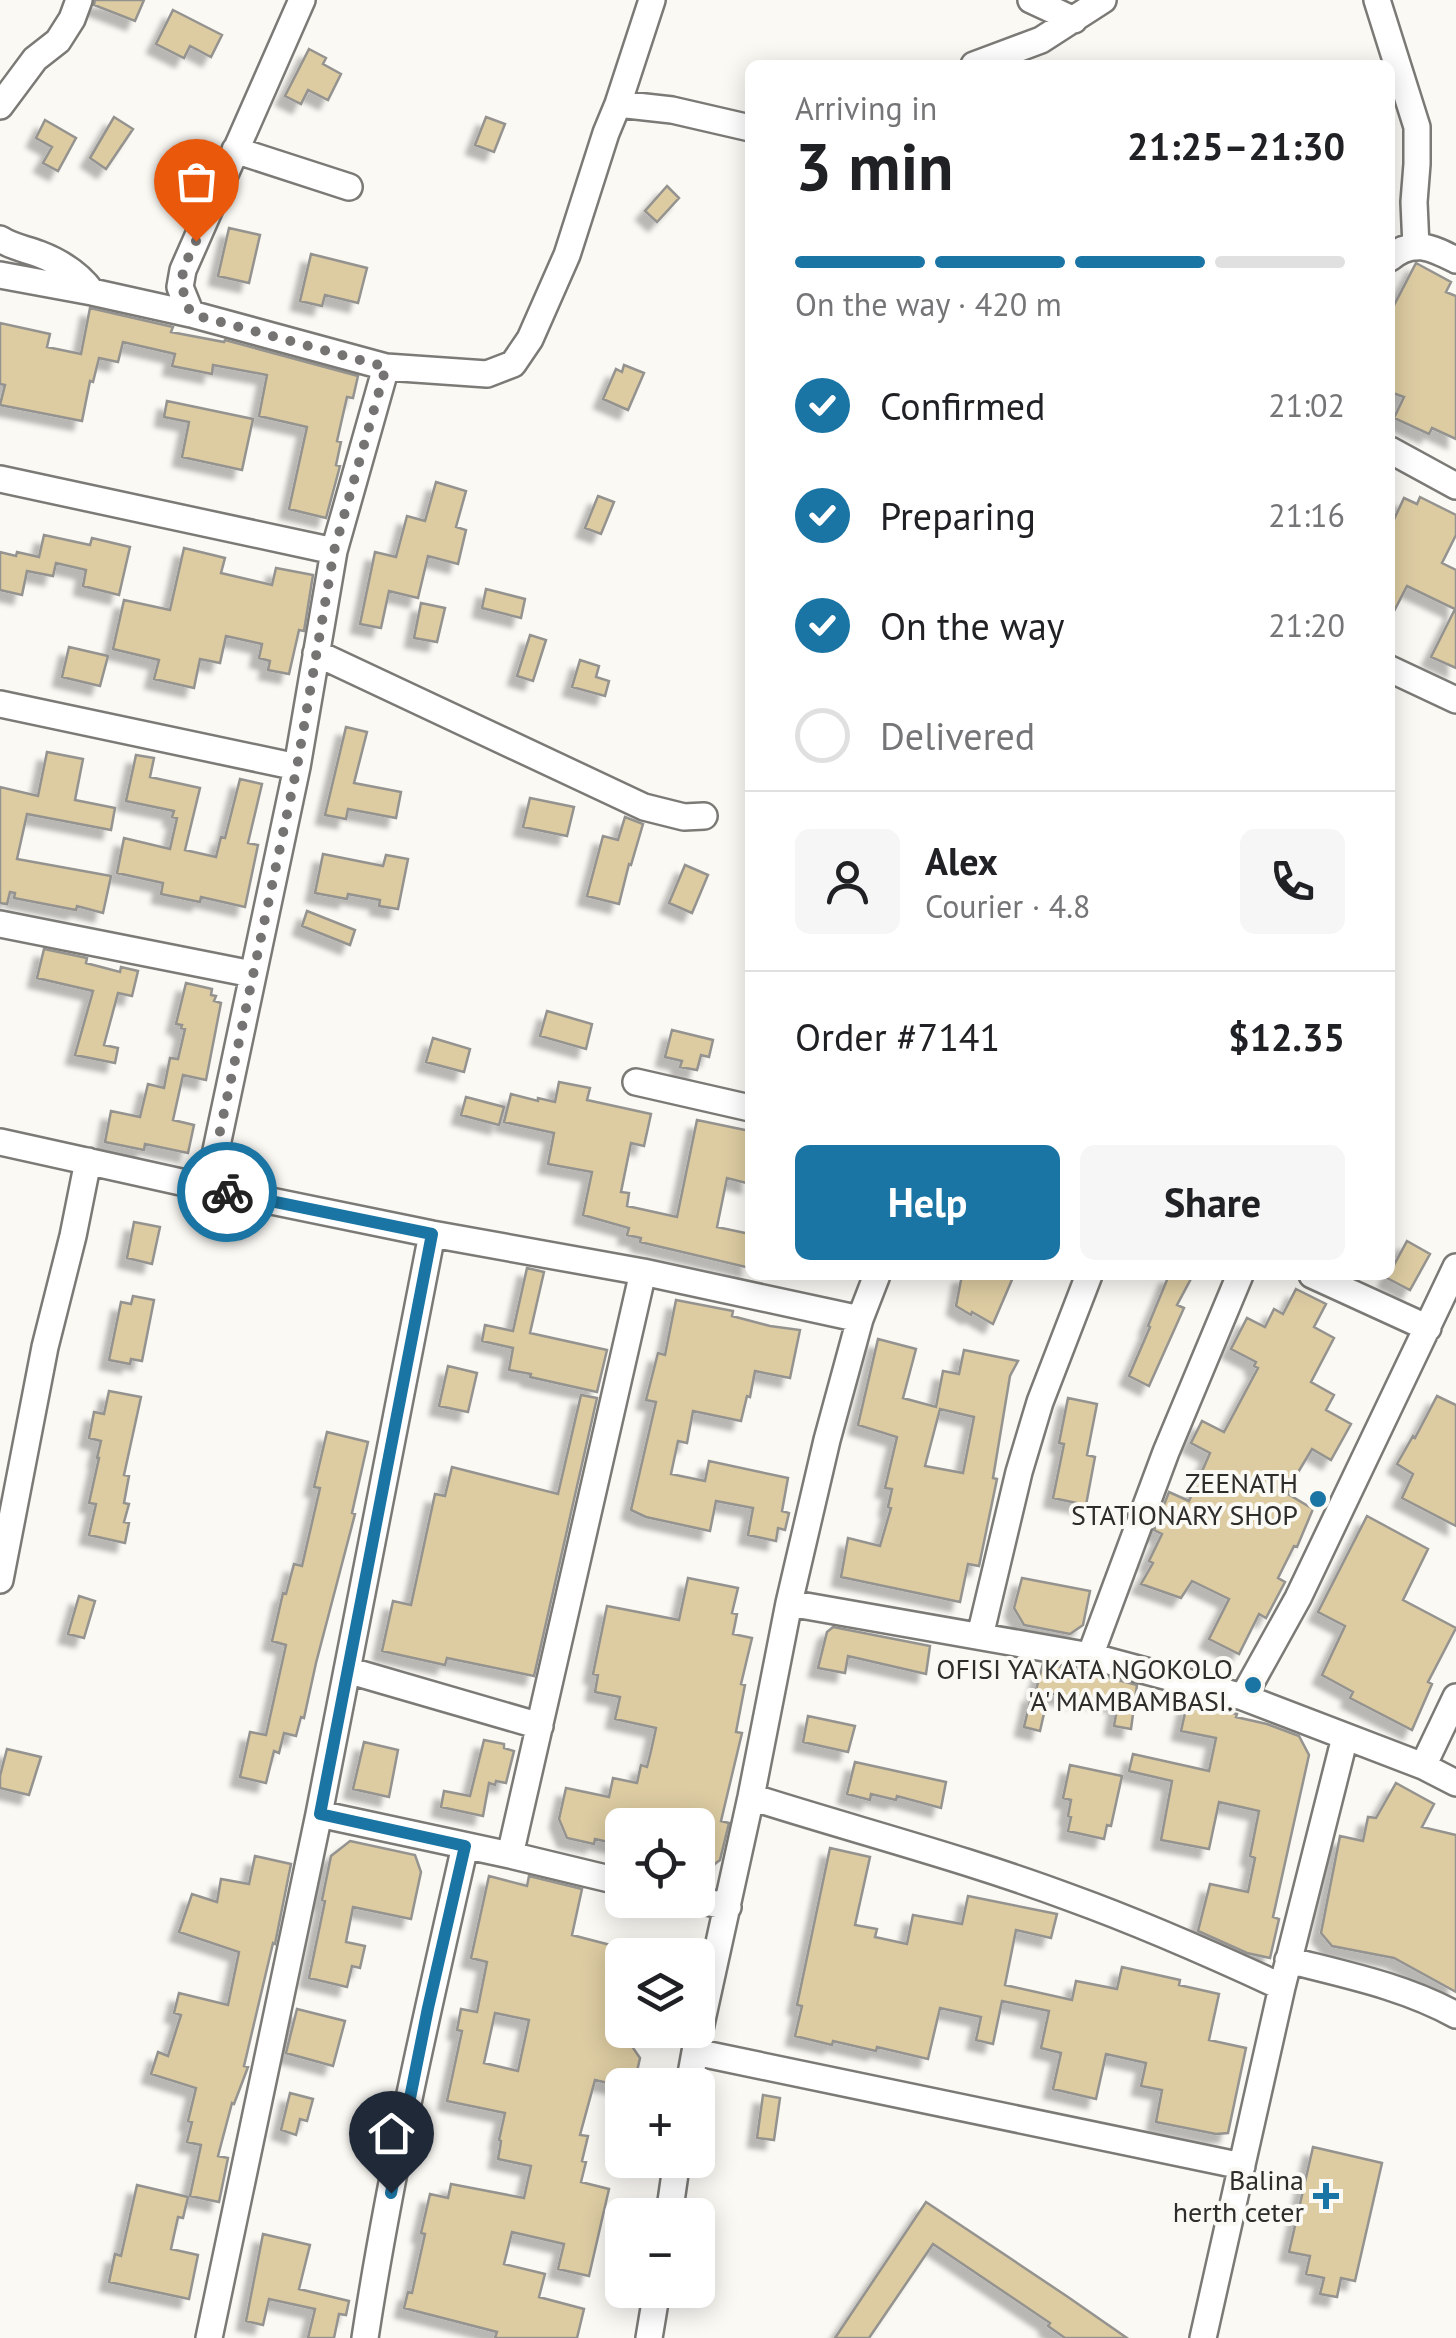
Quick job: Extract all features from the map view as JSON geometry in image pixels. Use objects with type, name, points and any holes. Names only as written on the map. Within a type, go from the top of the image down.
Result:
[{"type":"street","points":[[0,106],[35,59],[58,41],[79,0]]},
{"type":"street","points":[[191,314],[180,287],[183,270],[302,0]]},
{"type":"street","points":[[0,275],[191,314],[386,367],[487,374],[513,364],[530,339],[568,255],[652,0]]},
{"type":"street","points":[[1031,0],[1074,20]]},
{"type":"street","points":[[987,60],[1041,40],[1103,0]]},
{"type":"street","points":[[1377,0],[1417,127],[1416,247]]},
{"type":"street","points":[[618,104],[672,110],[745,127]]},
{"type":"street","points":[[235,150],[349,187]]},
{"type":"street","points":[[0,239],[42,255],[80,276],[92,292]]},
{"type":"street","points":[[1395,254],[1402,248],[1427,247],[1456,260]]},
{"type":"street","points":[[208,1188],[297,767],[334,551],[386,367]]},
{"type":"street","points":[[1395,453],[1456,486]]},
{"type":"street","points":[[0,479],[334,551]]},
{"type":"street","points":[[316,654],[644,808],[684,817],[704,816]]},
{"type":"street","points":[[1395,671],[1456,700]]},
{"type":"street","points":[[0,704],[297,767]]},
{"type":"street","points":[[0,924],[252,974]]},
{"type":"street","points":[[636,1082],[745,1107]]},
{"type":"street","points":[[0,1142],[208,1188],[642,1272],[860,1319]]},
{"type":"street","points":[[0,1580],[45,1347],[88,1161]]},
{"type":"street","points":[[209,2338],[320,1814],[432,1234]]},
{"type":"street","points":[[1243,1697],[1298,1598],[1456,1267]]},
{"type":"street","points":[[510,1855],[642,1272]]},
{"type":"street","points":[[693,2068],[752,1797],[789,1603],[827,1440],[860,1319],[875,1280]]},
{"type":"street","points":[[980,1636],[1034,1420],[1087,1280]]},
{"type":"street","points":[[1090,1656],[1166,1452],[1238,1280]]},
{"type":"street","points":[[1323,1280],[1428,1328]]},
{"type":"street","points":[[789,1603],[1090,1656],[1243,1697],[1423,1766],[1456,1784]]},
{"type":"street","points":[[346,1670],[540,1726]]},
{"type":"street","points":[[1423,1766],[1456,1698]]},
{"type":"street","points":[[1203,2338],[1288,1960],[1345,1737]]},
{"type":"street","points":[[752,1797],[1069,1897],[1282,1987]]},
{"type":"street","points":[[320,1814],[605,1878]]},
{"type":"street","points":[[365,2338],[428,2008],[465,1846]]},
{"type":"street","points":[[715,1904],[728,1907]]},
{"type":"street","points":[[1288,1960],[1379,1982],[1456,2014]]},
{"type":"street","points":[[695,2052],[1242,2166]]},
{"type":"street","points":[[649,2338],[653,2308]]},
{"type":"building","points":[[95,0],[144,0],[135,21],[94,5]]},
{"type":"building","points":[[173,10],[222,35],[211,57],[190,46],[184,58],[156,44]]},
{"type":"building","points":[[309,49],[326,58],[323,64],[341,74],[328,100],[308,90],[301,104],[285,96]]},
{"type":"building","points":[[114,117],[133,129],[106,169],[90,158]]},
{"type":"building","points":[[486,117],[505,124],[494,152],[475,145]]},
{"type":"building","points":[[45,120],[76,138],[58,171],[43,163],[52,147],[36,138]]},
{"type":"building","points":[[667,186],[679,198],[657,222],[645,211]]},
{"type":"building","points":[[229,228],[260,235],[249,283],[218,276]]},
{"type":"building","points":[[311,254],[367,268],[358,303],[325,295],[322,306],[300,301]]},
{"type":"building","points":[[1416,263],[1451,282],[1446,292],[1456,296],[1456,439],[1432,428],[1429,434],[1395,418],[1404,397],[1395,394],[1395,303]]},
{"type":"building","points":[[90,308],[173,327],[171,332],[225,340],[358,376],[353,398],[347,397],[337,441],[341,442],[336,465],[340,466],[326,518],[289,509],[307,427],[259,416],[267,375],[213,365],[212,374],[172,366],[175,354],[123,342],[118,362],[99,358],[82,421],[0,405],[5,385],[0,384],[0,323],[50,334],[47,347],[81,354]]},
{"type":"building","points":[[624,365],[644,373],[628,410],[603,399],[616,369],[622,372]]},
{"type":"building","points":[[167,401],[253,419],[242,470],[182,457],[189,422],[164,417]]},
{"type":"building","points":[[436,482],[466,491],[456,527],[466,530],[458,564],[428,556],[418,598],[389,591],[381,628],[360,624],[375,552],[396,557],[407,516],[425,521]]},
{"type":"building","points":[[598,496],[614,502],[601,534],[585,528]]},
{"type":"building","points":[[1420,497],[1456,515],[1456,535],[1442,563],[1456,570],[1456,668],[1431,657],[1455,609],[1407,586],[1395,609],[1395,517],[1404,498],[1417,504]]},
{"type":"building","points":[[44,535],[90,545],[92,538],[130,547],[119,595],[83,586],[86,570],[56,563],[53,576],[27,571],[22,595],[0,590],[0,552],[39,557]]},
{"type":"building","points":[[184,548],[225,558],[221,573],[272,585],[276,568],[313,575],[304,631],[299,630],[289,674],[268,670],[270,661],[259,658],[262,644],[226,636],[220,663],[200,659],[194,688],[154,679],[159,660],[113,649],[124,600],[170,610]]},
{"type":"building","points":[[486,589],[525,599],[521,618],[482,608]]},
{"type":"building","points":[[421,603],[445,608],[437,642],[414,638]]},
{"type":"building","points":[[530,635],[546,640],[533,681],[517,676]]},
{"type":"building","points":[[69,647],[108,656],[100,686],[62,677]]},
{"type":"building","points":[[580,660],[599,666],[596,677],[609,681],[605,696],[572,687]]},
{"type":"building","points":[[346,727],[367,732],[354,783],[401,792],[396,818],[348,809],[346,819],[325,815]]},
{"type":"building","points":[[47,752],[83,759],[75,800],[115,808],[111,830],[27,814],[17,859],[111,876],[103,913],[14,898],[15,893],[10,892],[7,904],[0,903],[0,787],[38,796]]},
{"type":"building","points":[[136,755],[154,758],[150,777],[200,788],[185,850],[216,857],[221,837],[225,838],[240,779],[262,784],[248,843],[258,845],[245,907],[201,897],[200,902],[161,894],[163,883],[117,873],[124,838],[170,849],[177,818],[172,817],[174,811],[126,801]]},
{"type":"building","points":[[530,798],[574,807],[567,836],[523,827]]},
{"type":"building","points":[[625,817],[643,824],[619,904],[587,896],[603,836],[618,840]]},
{"type":"building","points":[[323,854],[383,866],[386,855],[408,859],[398,909],[379,906],[380,900],[315,893]]},
{"type":"building","points":[[685,865],[708,875],[692,913],[669,903]]},
{"type":"building","points":[[307,911],[355,930],[350,945],[302,926]]},
{"type":"building","points":[[44,949],[87,958],[86,963],[120,972],[121,967],[138,971],[132,996],[118,993],[104,1045],[118,1048],[115,1063],[75,1055],[93,991],[37,978]]},
{"type":"building","points":[[186,983],[212,989],[214,1001],[221,1003],[206,1080],[183,1075],[173,1120],[194,1125],[188,1153],[145,1144],[144,1150],[105,1142],[111,1111],[140,1117],[148,1084],[164,1088],[170,1058],[178,1059],[185,1029],[176,1024]]},
{"type":"building","points":[[547,1011],[592,1024],[586,1049],[540,1036]]},
{"type":"building","points":[[672,1030],[713,1040],[709,1057],[701,1055],[697,1070],[680,1067],[682,1061],[665,1057]]},
{"type":"building","points":[[433,1038],[470,1049],[464,1072],[426,1062]]},
{"type":"building","points":[[559,1082],[590,1088],[587,1100],[651,1114],[644,1146],[631,1143],[621,1192],[629,1193],[627,1206],[677,1217],[697,1120],[745,1130],[745,1183],[727,1178],[717,1227],[745,1233],[745,1267],[640,1242],[641,1238],[627,1235],[629,1228],[583,1215],[592,1172],[548,1164],[554,1133],[504,1122],[511,1094],[555,1102]]},
{"type":"building","points":[[466,1097],[504,1107],[499,1125],[461,1115]]},
{"type":"building","points":[[134,1222],[160,1227],[152,1264],[127,1258]]},
{"type":"building","points":[[1407,1241],[1430,1254],[1410,1290],[1391,1280],[1395,1280],[1395,1263]]},
{"type":"building","points":[[527,1268],[544,1272],[530,1333],[607,1350],[597,1392],[509,1370],[513,1348],[482,1341],[485,1325],[513,1331]]},
{"type":"building","points":[[961,1280],[1012,1280],[993,1324],[956,1306]]},
{"type":"building","points":[[1167,1280],[1190,1280],[1177,1305],[1184,1308],[1149,1386],[1129,1376]]},
{"type":"building","points":[[1296,1289],[1326,1304],[1314,1327],[1334,1338],[1311,1382],[1334,1395],[1326,1410],[1351,1424],[1331,1460],[1312,1449],[1294,1479],[1288,1494],[1313,1509],[1278,1578],[1285,1582],[1266,1618],[1259,1614],[1239,1654],[1209,1639],[1229,1599],[1192,1581],[1181,1598],[1141,1584],[1162,1534],[1154,1530],[1169,1492],[1189,1501],[1210,1453],[1191,1443],[1202,1421],[1224,1432],[1258,1368],[1254,1366],[1256,1362],[1231,1349],[1247,1318],[1265,1327],[1274,1309],[1283,1314]]},
{"type":"building","points":[[133,1296],[154,1300],[142,1361],[131,1359],[130,1364],[109,1360],[121,1302],[131,1304]]},
{"type":"building","points":[[676,1300],[733,1311],[732,1316],[770,1326],[800,1330],[790,1378],[755,1371],[741,1421],[693,1411],[687,1443],[678,1441],[671,1474],[705,1481],[709,1461],[788,1478],[782,1511],[789,1513],[785,1530],[778,1528],[776,1541],[748,1535],[753,1508],[716,1501],[710,1531],[631,1510],[656,1402],[646,1400],[658,1353],[665,1355]]},
{"type":"building","points":[[878,1339],[916,1349],[903,1398],[936,1407],[943,1371],[959,1374],[964,1350],[1018,1361],[1010,1376],[993,1478],[997,1479],[979,1566],[968,1564],[960,1602],[841,1577],[848,1538],[880,1546],[891,1508],[888,1507],[892,1489],[885,1488],[897,1437],[858,1425]],"holes":[[[940,1409],[974,1417],[963,1473],[925,1466]]]},
{"type":"building","points":[[448,1366],[477,1373],[468,1412],[439,1406]]},
{"type":"building","points":[[109,1391],[141,1397],[124,1475],[129,1476],[124,1503],[129,1504],[124,1522],[129,1523],[125,1543],[89,1535],[96,1504],[89,1503],[101,1441],[89,1438],[94,1412],[104,1414]]},
{"type":"building","points":[[581,1395],[597,1398],[534,1676],[447,1658],[445,1665],[382,1651],[393,1601],[411,1605],[435,1494],[445,1496],[452,1467],[558,1494]]},
{"type":"building","points":[[1437,1396],[1456,1405],[1456,1526],[1402,1498],[1413,1474],[1397,1464]]},
{"type":"building","points":[[1068,1398],[1097,1404],[1087,1455],[1095,1457],[1086,1505],[1053,1498]]},
{"type":"building","points":[[327,1432],[368,1442],[352,1513],[355,1514],[304,1718],[301,1717],[296,1736],[284,1733],[279,1753],[274,1751],[266,1783],[240,1777],[250,1732],[266,1735],[286,1645],[272,1641],[294,1564],[302,1566],[320,1488],[314,1487]]},
{"type":"building","points":[[1367,1516],[1428,1549],[1403,1600],[1456,1628],[1428,1682],[1432,1684],[1412,1730],[1350,1698],[1353,1692],[1322,1675],[1345,1626],[1318,1612]]},
{"type":"building","points":[[688,1578],[738,1588],[732,1613],[737,1614],[733,1634],[752,1638],[741,1684],[745,1685],[736,1732],[742,1733],[721,1821],[729,1823],[720,1860],[715,1864],[715,1808],[605,1808],[605,1841],[595,1839],[594,1844],[567,1838],[559,1819],[566,1788],[609,1797],[613,1778],[637,1783],[641,1765],[647,1767],[651,1751],[656,1728],[615,1719],[620,1697],[595,1692],[598,1675],[593,1674],[607,1606],[679,1620]]},
{"type":"building","points":[[1022,1578],[1090,1591],[1083,1625],[1070,1634],[1024,1625],[1014,1608]]},
{"type":"building","points":[[79,1596],[95,1601],[84,1638],[68,1634]]},
{"type":"building","points":[[833,1627],[930,1646],[926,1674],[848,1656],[845,1673],[818,1668],[827,1632]]},
{"type":"building","points":[[1043,1664],[1137,1685],[1131,1729],[1114,1726],[1118,1703],[1036,1690]]},
{"type":"building","points":[[1032,1693],[1048,1696],[1040,1731],[1024,1727]]},
{"type":"building","points":[[1187,1704],[1237,1714],[1236,1717],[1299,1736],[1309,1755],[1273,1917],[1279,1919],[1270,1958],[1247,1953],[1198,1931],[1210,1884],[1248,1892],[1259,1811],[1219,1802],[1209,1849],[1161,1840],[1172,1781],[1129,1771],[1133,1754],[1209,1771],[1216,1738],[1181,1731]]},
{"type":"building","points":[[808,1716],[855,1726],[848,1752],[803,1742]]},
{"type":"building","points":[[484,1740],[504,1744],[504,1748],[514,1751],[506,1783],[489,1783],[483,1816],[441,1807],[444,1791],[470,1796]]},
{"type":"building","points":[[364,1742],[398,1750],[389,1797],[353,1789]]},
{"type":"building","points":[[7,1749],[41,1757],[29,1795],[0,1788]]},
{"type":"building","points":[[855,1762],[946,1782],[941,1808],[897,1796],[896,1800],[871,1794],[870,1800],[847,1794]]},
{"type":"building","points":[[1070,1765],[1122,1776],[1111,1826],[1107,1825],[1104,1839],[1068,1831],[1071,1800],[1063,1798]]},
{"type":"building","points":[[1396,1783],[1434,1804],[1422,1827],[1456,1835],[1456,1992],[1394,1958],[1332,1946],[1321,1933],[1340,1836],[1363,1841],[1368,1817],[1376,1818]]},
{"type":"building","points":[[350,1841],[415,1855],[421,1872],[411,1919],[353,1907],[346,1942],[365,1946],[360,1968],[352,1966],[347,1987],[309,1978],[331,1856]]},
{"type":"building","points":[[830,1848],[870,1857],[855,1925],[877,1929],[875,1937],[907,1944],[913,1915],[962,1924],[968,1896],[1057,1914],[1051,1938],[1016,1930],[1005,1985],[1072,2000],[1076,1981],[1117,1989],[1122,1967],[1180,1980],[1179,1985],[1219,1994],[1209,2040],[1246,2048],[1228,2133],[1156,2122],[1162,2090],[1141,2086],[1146,2063],[1106,2054],[1096,2099],[1053,2089],[1061,2053],[1041,2048],[1049,2011],[1002,2001],[993,2044],[976,2040],[981,2017],[940,2008],[928,2059],[877,2047],[876,2051],[795,2036],[802,2006],[797,2005]]},
{"type":"building","points":[[255,1856],[291,1864],[244,2066],[248,2067],[232,2103],[218,2156],[228,2158],[219,2202],[190,2196],[201,2145],[187,2142],[196,2088],[151,2074],[158,2052],[168,2056],[181,2015],[174,2013],[179,1993],[228,2005],[239,1952],[179,1932],[192,1894],[217,1902],[221,1879],[249,1884]]},
{"type":"building","points":[[489,1876],[527,1886],[529,1876],[582,1889],[572,1935],[605,1944],[605,2048],[633,2048],[640,2058],[638,2068],[605,2068],[605,2082],[595,2080],[580,2135],[588,2136],[581,2182],[609,2189],[589,2276],[558,2269],[564,2244],[512,2232],[504,2264],[545,2274],[539,2297],[584,2309],[577,2338],[495,2338],[497,2332],[404,2308],[408,2292],[412,2293],[430,2194],[448,2198],[451,2184],[524,2198],[531,2166],[498,2159],[505,2113],[447,2101],[462,2031],[457,2030],[461,2009],[477,2012],[487,1962],[471,1958]],"holes":[[[495,2013],[529,2020],[518,2071],[484,2063]]]},
{"type":"building","points":[[297,2009],[345,2021],[333,2066],[286,2053]]},
{"type":"building","points":[[290,2093],[313,2099],[307,2121],[300,2119],[296,2135],[281,2130]]},
{"type":"building","points":[[763,2095],[780,2098],[774,2140],[757,2138]]},
{"type":"building","points":[[1313,2147],[1382,2163],[1355,2281],[1341,2278],[1337,2297],[1320,2294],[1324,2278],[1306,2274],[1310,2256],[1289,2252]]},
{"type":"building","points":[[137,2185],[188,2197],[183,2218],[178,2217],[171,2249],[198,2255],[189,2299],[109,2282],[115,2254],[121,2256]]},
{"type":"building","points":[[926,2202],[1127,2338],[1065,2338],[1048,2326],[1050,2323],[933,2244],[869,2338],[835,2338]]},
{"type":"building","points":[[263,2234],[310,2245],[299,2289],[349,2301],[346,2315],[339,2314],[334,2338],[308,2338],[315,2309],[269,2299],[263,2325],[246,2321]]},
{"type":"way so far","points":[[196,241],[180,287],[191,314],[386,367],[334,551],[297,767],[208,1188],[227,1192]]},
{"type":"place","name":"ZEENATH STATIONARY SHOP","points":[[1318,1499]]},
{"type":"place","name":"OFISI YA KATA NGOKOLO 'A' MAMBAMBASI.","points":[[1253,1685]]},
{"type":"place","name":"Balina herth ceter","points":[[1326,2196]]},
{"type":"route","points":[[227,1192],[432,1234],[320,1814],[465,1846],[391,2193]]}]
